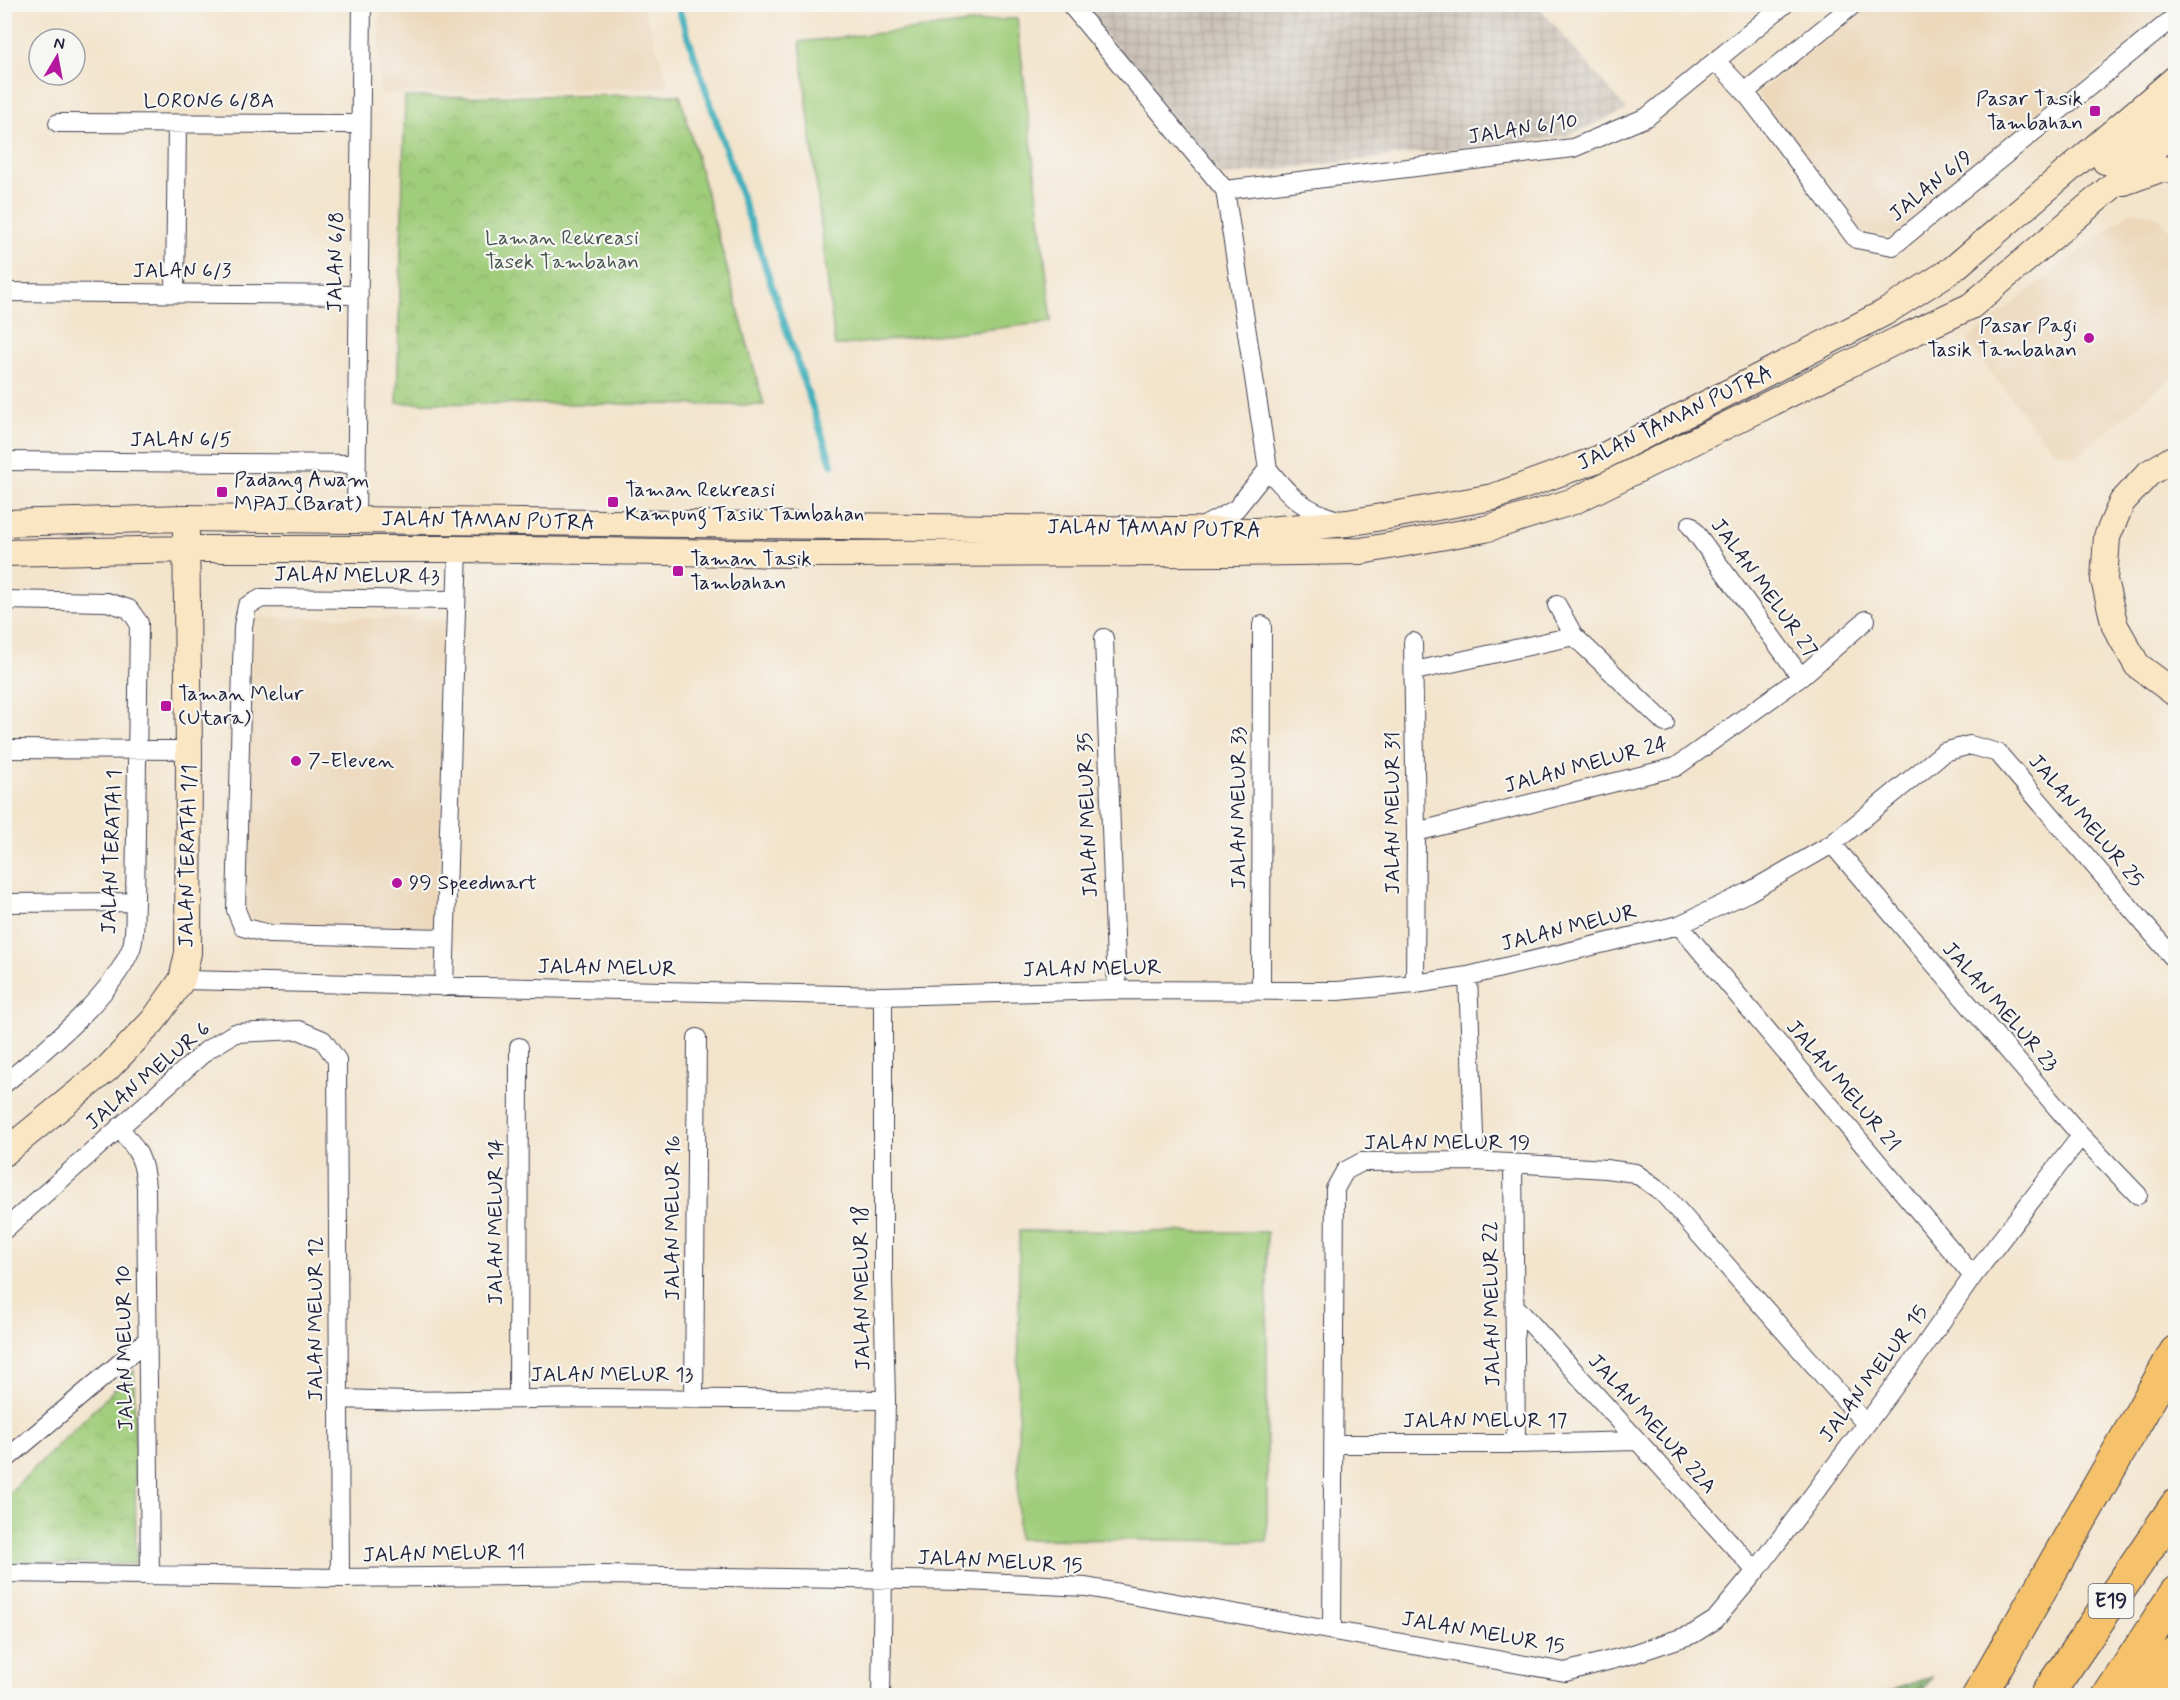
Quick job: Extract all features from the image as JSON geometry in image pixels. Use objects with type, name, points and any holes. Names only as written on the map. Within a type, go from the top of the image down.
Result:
[{"type":"highway","points":[[1979,1695],[2175,1352]]},
{"type":"highway","name":"E19","points":[[2046,1695],[2175,1506]]},
{"type":"highway","name":"E19","points":[[2109,1695],[2175,1593]]},
{"type":"highway","points":[[2140,1695],[2175,1653]]},
{"type":"street","name":"JALAN 6/8","points":[[356,519],[362,4]]},
{"type":"street","points":[[1070,4],[1225,190],[1268,469],[1282,487],[1302,506],[1348,524]]},
{"type":"street","name":"JALAN 6/10","points":[[1225,190],[1574,148],[1647,117],[1785,4]]},
{"type":"street","points":[[1745,92],[1854,4]]},
{"type":"street","name":"JALAN 6/9","points":[[1716,61],[1745,92],[1856,239],[1893,246],[2175,16]]},
{"type":"street","name":"JALAN TAMAN PUTRA","points":[[4,523],[185,518],[356,519],[1256,531],[1348,524],[1493,497],[1598,459],[1884,314],[1953,269],[2175,78]]},
{"type":"street","name":"LORONG 6/8A","points":[[58,123],[360,124]]},
{"type":"street","points":[[1953,269],[2060,198],[2143,130],[2173,123]]},
{"type":"street","name":"JALAN TAMAN PUTRA","points":[[4,554],[186,549],[458,549],[797,554],[1231,554],[1361,551],[1485,530],[1574,501],[1971,306],[2111,187],[2173,123]]},
{"type":"street","points":[[175,293],[177,124]]},
{"type":"street","points":[[2111,187],[2160,169],[2175,171]]},
{"type":"street","name":"JALAN 6/3","points":[[4,292],[358,295]]},
{"type":"street","points":[[2175,457],[2150,473],[2122,502],[2107,537],[2104,580],[2115,626],[2137,665],[2175,694]]},
{"type":"street","name":"JALAN 6/5","points":[[4,461],[357,464]]},
{"type":"street","points":[[1197,529],[1236,509],[1268,469]]},
{"type":"street","name":"JALAN TERATAI 1/1","points":[[4,1153],[108,1069],[153,1021],[182,980],[188,953],[189,750],[185,518]]},
{"type":"street","points":[[797,524],[797,554]]},
{"type":"street","name":"JALAN MELUR 27","points":[[1690,525],[1801,677]]},
{"type":"street","name":"JALAN MELUR 43","points":[[444,987],[458,549]]},
{"type":"street","name":"JALAN MELUR 43","points":[[445,938],[269,934],[243,927],[236,910],[243,626],[247,606],[262,598],[456,600]]},
{"type":"street","name":"JALAN TERATAI 1","points":[[4,600],[107,602],[129,609],[139,622],[135,902],[132,947],[110,984],[68,1028],[6,1081]]},
{"type":"street","points":[[1557,605],[1574,636],[1665,723]]},
{"type":"street","name":"JALAN MELUR 24","points":[[1416,832],[1676,767],[1801,677],[1866,620]]},
{"type":"street","name":"JALAN MELUR 33","points":[[1261,991],[1262,625]]},
{"type":"street","points":[[1415,671],[1574,636]]},
{"type":"street","name":"JALAN MELUR 35","points":[[1104,638],[1117,990]]},
{"type":"street","name":"JALAN MELUR 31","points":[[1413,642],[1416,832],[1415,984]]},
{"type":"street","name":"JALAN MELUR 25","points":[[1944,752],[1970,745],[1998,753],[2175,961]]},
{"type":"street","points":[[4,749],[189,750]]},
{"type":"street","name":"JALAN MELUR","points":[[182,980],[883,996],[1117,990],[1338,991],[1415,984],[1468,976],[1678,925],[1749,892],[1832,844],[1944,752]]},
{"type":"street","name":"JALAN MELUR 23","points":[[1832,844],[2081,1136],[2138,1196]]},
{"type":"street","points":[[4,903],[135,902]]},
{"type":"street","name":"JALAN MELUR 21","points":[[1678,925],[1973,1276]]},
{"type":"street","points":[[1468,976],[1475,1161]]},
{"type":"street","name":"JALAN MELUR 18","points":[[881,1695],[886,1400],[883,1279],[883,996]]},
{"type":"street","name":"JALAN MELUR 6","points":[[4,1230],[207,1050],[235,1033],[298,1029],[323,1040],[337,1060]]},
{"type":"street","name":"JALAN MELUR 16","points":[[694,1398],[697,1038]]},
{"type":"street","name":"JALAN MELUR 14","points":[[518,1398],[519,1047]]},
{"type":"street","name":"JALAN MELUR 12","points":[[337,1060],[340,1578]]},
{"type":"street","name":"JALAN MELUR 10","points":[[119,1127],[136,1149],[144,1165],[146,1188],[150,1576]]},
{"type":"street","name":"JALAN MELUR 15","points":[[883,1580],[967,1581],[1086,1587],[1565,1672],[1630,1655],[1693,1634],[1715,1620],[1756,1571],[1921,1351],[1973,1276],[2081,1136]]},
{"type":"street","name":"JALAN MELUR 19","points":[[1332,1629],[1335,1188],[1345,1171],[1362,1162],[1475,1161],[1606,1169],[1635,1173],[1662,1192],[1865,1423]]},
{"type":"street","name":"JALAN MELUR 22","points":[[1513,1163],[1516,1444]]},
{"type":"street","name":"JALAN MELUR 22A","points":[[1515,1306],[1756,1571]]},
{"type":"street","points":[[4,1461],[147,1340]]},
{"type":"street","name":"JALAN MELUR 13","points":[[339,1399],[407,1401],[518,1398],[886,1400]]},
{"type":"street","name":"JALAN MELUR 17","points":[[1333,1444],[1638,1441]]},
{"type":"street","name":"JALAN MELUR 11","points":[[4,1574],[340,1578],[604,1575],[883,1580]]},
{"type":"shaded area","points":[[379,4],[643,5],[669,87],[380,94]]},
{"type":"shaded area","points":[[1080,5],[1537,5],[1627,110],[1566,136],[1222,176]]},
{"type":"shaded area","points":[[1868,5],[2175,5],[2175,7],[1892,237],[1860,233],[1757,94]]},
{"type":"shaded area","points":[[2131,211],[2155,215],[2175,234],[2175,375],[2076,456],[2051,449],[1966,341]]},
{"type":"shaded area","points":[[252,617],[448,619],[437,928],[271,927],[248,920],[245,908]]},
{"type":"green space","points":[[1017,18],[1052,322],[835,346],[800,42]]},
{"type":"green space","name":"Laman Rekreasi Tasek Tambahan","points":[[680,95],[764,405],[397,403],[405,97]]},
{"type":"green space","points":[[1019,1231],[1267,1232],[1267,1541],[1018,1539]]},
{"type":"green space","points":[[134,1370],[136,1564],[5,1563],[5,1497]]},
{"type":"green space","points":[[1932,1676],[1920,1695],[1879,1695]]},
{"type":"waterway","points":[[677,4],[832,465]]},
{"type":"place","name":"Pasar Tasik Tambahan","points":[[2095,111]]},
{"type":"place","name":"Pasar Pagi Tasik Tambahan","points":[[2089,338]]},
{"type":"place","name":"Padang Awam MPAJ (Barat)","points":[[222,492]]},
{"type":"place","name":"Taman Rekreasi Kampung Tasik Tambahan","points":[[613,502]]},
{"type":"place","name":"Taman Tasik Tambahan","points":[[678,571]]},
{"type":"place","name":"Taman Melur (Utara)","points":[[166,706]]},
{"type":"place","name":"7-Eleven","points":[[296,761]]},
{"type":"place","name":"99 Speedmart","points":[[397,883]]}]
